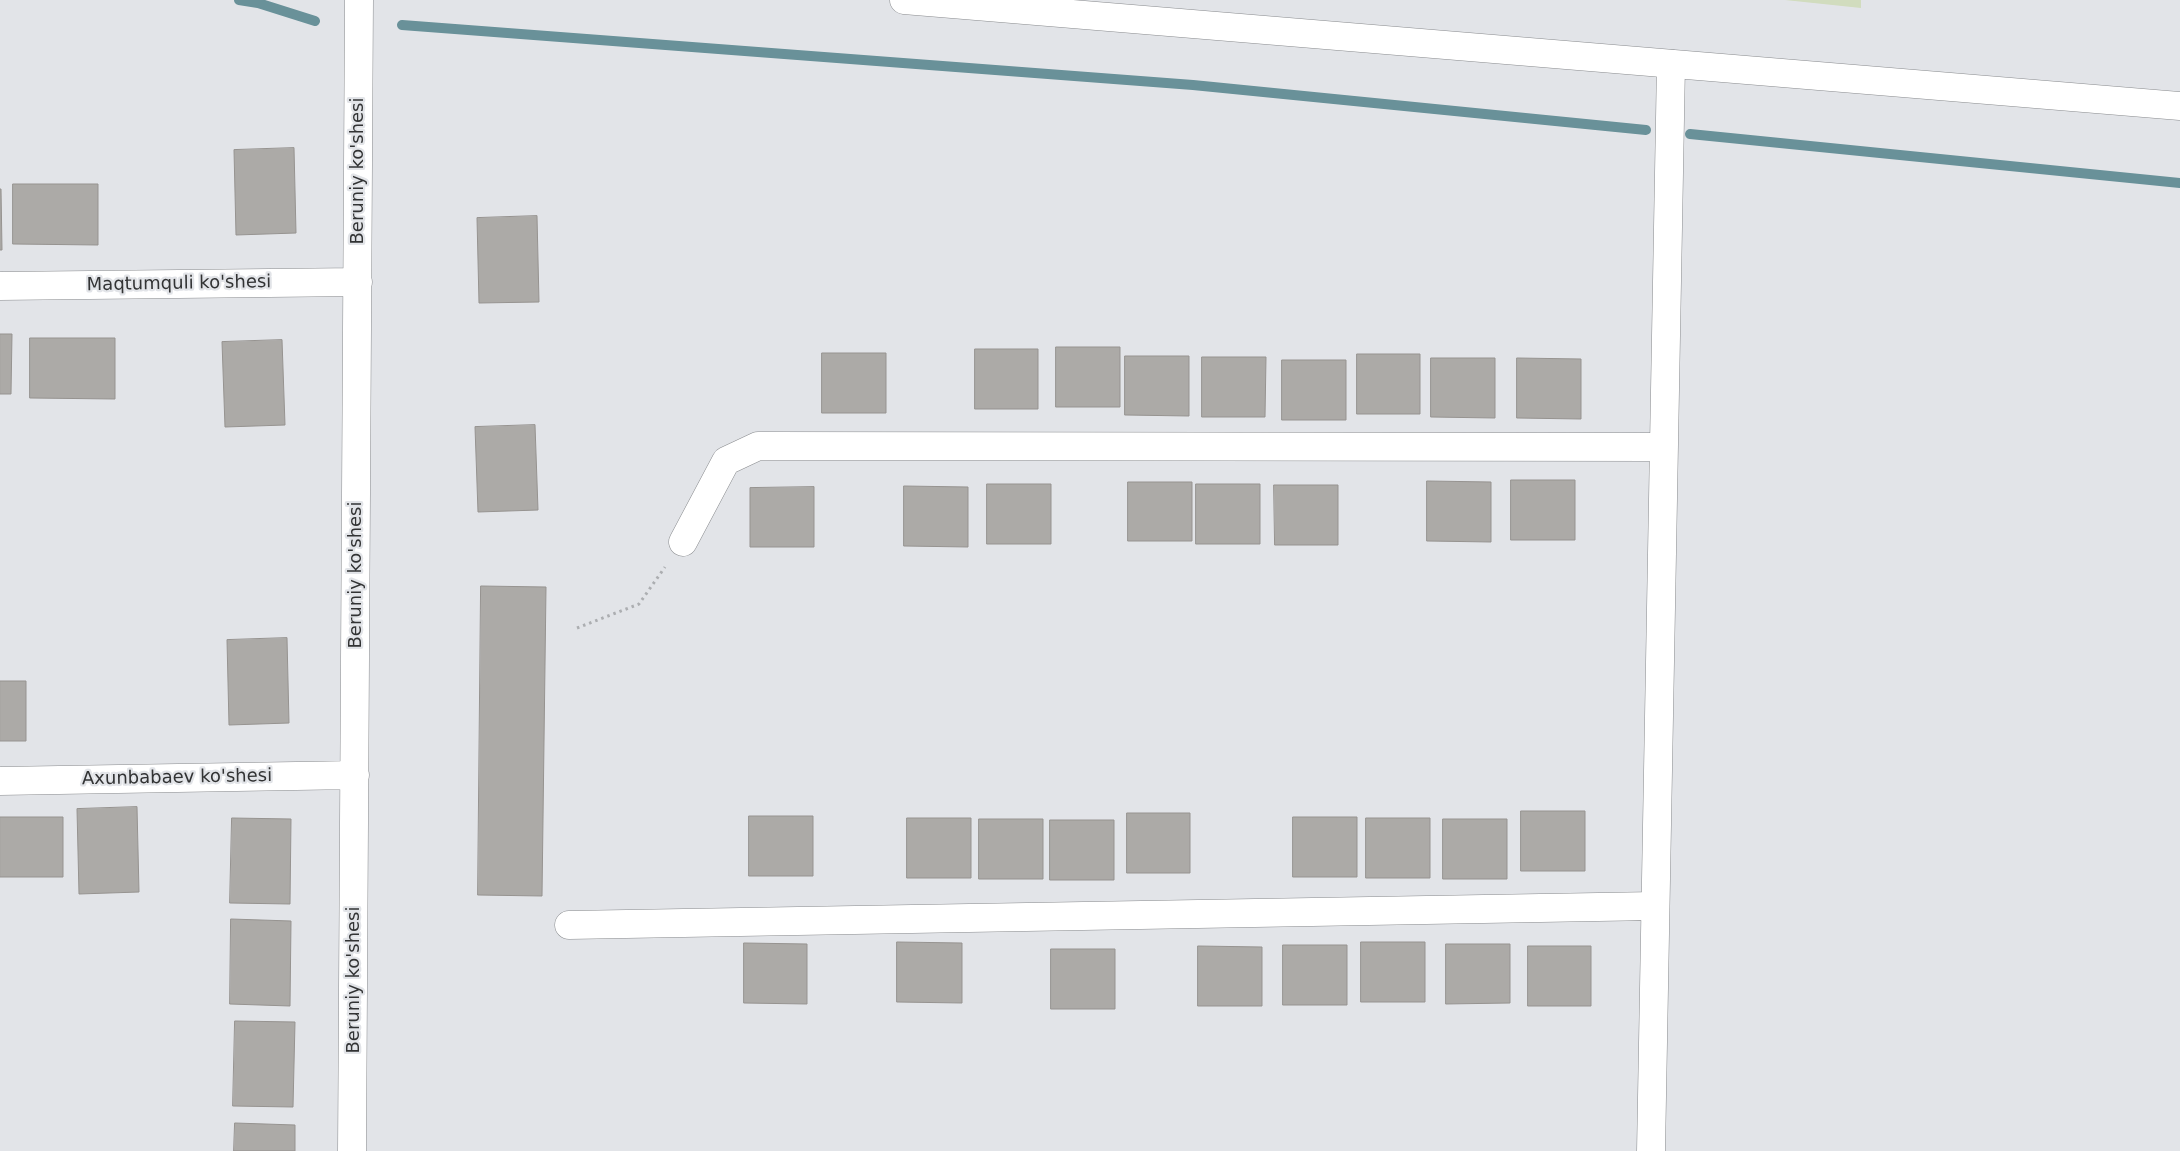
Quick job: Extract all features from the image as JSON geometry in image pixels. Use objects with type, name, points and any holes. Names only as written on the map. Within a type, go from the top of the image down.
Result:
[{"type":"street","name":"Beruniy ko'shesi","points":[[352,1151],[359,0]]},
{"type":"street","points":[[904,0],[2180,106]]},
{"type":"street","points":[[1651,1151],[1671,64]]},
{"type":"street","name":"Maqtumquli ko'shesi","points":[[0,286],[358,282]]},
{"type":"street","points":[[683,542],[726,461],[758,446],[1664,447]]},
{"type":"street","name":"Axunbabaev ko'shesi","points":[[0,781],[355,776]]},
{"type":"street","points":[[569,925],[1656,906]]},
{"type":"path","points":[[577,628],[639,604],[683,542]]},
{"type":"green space","points":[[1785,0],[1861,0],[1861,8]]},
{"type":"building","points":[[294,148],[296,233],[236,235],[234,150]]},
{"type":"building","points":[[13,184],[98,184],[98,245],[13,244]]},
{"type":"building","points":[[1,189],[2,250],[0,250]]},
{"type":"building","points":[[537,216],[539,302],[479,303],[477,218]]},
{"type":"building","points":[[0,334],[12,334],[11,394],[0,394]]},
{"type":"building","points":[[30,338],[115,338],[115,399],[30,398]]},
{"type":"building","points":[[282,340],[285,425],[225,427],[222,342]]},
{"type":"building","points":[[1056,347],[1120,347],[1120,407],[1056,407]]},
{"type":"building","points":[[975,349],[1038,349],[1038,409],[975,409]]},
{"type":"building","points":[[822,353],[886,353],[886,413],[822,413]]},
{"type":"building","points":[[1357,354],[1420,354],[1420,414],[1357,414]]},
{"type":"building","points":[[1125,356],[1189,356],[1189,416],[1125,415]]},
{"type":"building","points":[[1202,357],[1266,357],[1265,417],[1202,417]]},
{"type":"building","points":[[1431,358],[1495,358],[1495,418],[1431,417]]},
{"type":"building","points":[[1517,358],[1581,359],[1581,419],[1517,418]]},
{"type":"building","points":[[1282,360],[1346,360],[1346,420],[1282,420]]},
{"type":"building","points":[[535,425],[538,510],[478,512],[475,427]]},
{"type":"building","points":[[1511,480],[1575,480],[1575,540],[1511,540]]},
{"type":"building","points":[[1427,481],[1491,482],[1491,542],[1427,541]]},
{"type":"building","points":[[1128,482],[1192,482],[1192,541],[1128,541]]},
{"type":"building","points":[[987,484],[1051,484],[1051,544],[987,544]]},
{"type":"building","points":[[1196,484],[1260,484],[1260,544],[1196,544]]},
{"type":"building","points":[[1274,485],[1338,485],[1338,545],[1275,545]]},
{"type":"building","points":[[904,486],[968,487],[968,547],[904,546]]},
{"type":"building","points":[[814,487],[814,547],[750,547],[750,488]]},
{"type":"building","points":[[481,586],[546,587],[542,896],[478,895]]},
{"type":"building","points":[[287,638],[289,723],[229,725],[227,640]]},
{"type":"building","points":[[0,681],[26,681],[26,741],[0,741]]},
{"type":"building","points":[[137,807],[139,892],[79,894],[77,809]]},
{"type":"building","points":[[1521,811],[1585,811],[1585,871],[1521,871]]},
{"type":"building","points":[[1127,813],[1190,813],[1190,873],[1127,873]]},
{"type":"building","points":[[749,816],[813,816],[813,876],[749,876]]},
{"type":"building","points":[[0,817],[63,817],[63,877],[0,877]]},
{"type":"building","points":[[1293,817],[1357,817],[1357,877],[1293,877]]},
{"type":"building","points":[[232,818],[291,819],[290,904],[230,903]]},
{"type":"building","points":[[907,818],[971,818],[971,878],[907,878]]},
{"type":"building","points":[[1366,818],[1430,818],[1430,878],[1366,878]]},
{"type":"building","points":[[979,819],[1043,819],[1043,879],[979,879]]},
{"type":"building","points":[[1443,819],[1507,819],[1507,879],[1443,879]]},
{"type":"building","points":[[1050,820],[1114,820],[1114,880],[1050,880]]},
{"type":"building","points":[[231,919],[291,921],[290,1006],[230,1004]]},
{"type":"building","points":[[897,942],[962,943],[962,1003],[897,1002]]},
{"type":"building","points":[[1361,942],[1425,942],[1425,1002],[1361,1002]]},
{"type":"building","points":[[744,943],[807,944],[807,1004],[744,1003]]},
{"type":"building","points":[[1446,944],[1510,944],[1510,1003],[1446,1004]]},
{"type":"building","points":[[1283,945],[1347,945],[1347,1005],[1283,1005]]},
{"type":"building","points":[[1198,946],[1262,947],[1262,1006],[1198,1006]]},
{"type":"building","points":[[1528,946],[1591,946],[1591,1006],[1528,1006]]},
{"type":"building","points":[[1051,949],[1115,949],[1115,1009],[1051,1009]]},
{"type":"building","points":[[235,1021],[295,1022],[293,1107],[233,1106]]},
{"type":"building","points":[[235,1123],[295,1125],[295,1151],[234,1151]]},
{"type":"waterway","points":[[239,0],[258,3],[315,21]]},
{"type":"waterway","points":[[402,25],[1193,85],[1646,130]]},
{"type":"waterway","points":[[1690,134],[2180,183]]}]
